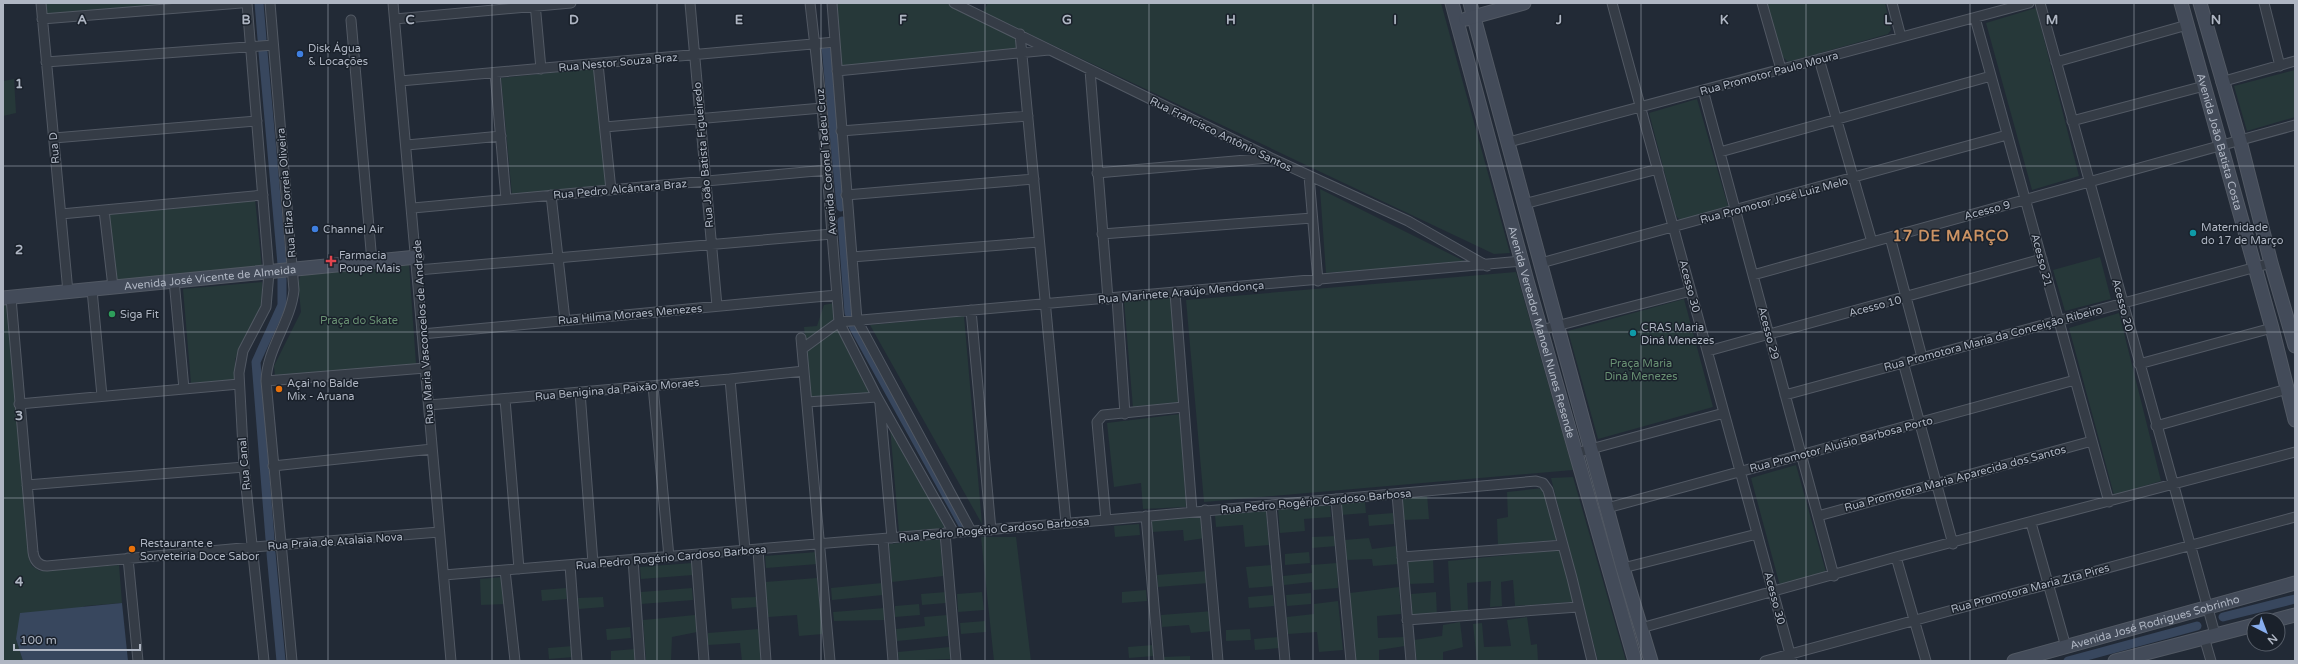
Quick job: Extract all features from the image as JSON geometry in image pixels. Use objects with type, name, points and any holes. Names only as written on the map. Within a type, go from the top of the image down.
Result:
[{"type":"street","name":"Rua D","points":[[41,3],[68,292]]},
{"type":"street","points":[[42,19],[241,3]]},
{"type":"street","name":"Rua Eliza Correia Oliveira","points":[[247,3],[269,273]]},
{"type":"street","name":"Rua Eliza Correia Oliveira","points":[[270,3],[292,270],[293,302],[267,364],[266,381],[292,661]]},
{"type":"street","name":"Rua Maria Vasconcelos de Andrade","points":[[394,3],[418,264],[422,334],[451,661]]},
{"type":"street","points":[[395,19],[535,5],[572,3]]},
{"type":"street","name":"Rua João Batista Figueiredo","points":[[690,3],[717,306]]},
{"type":"street","name":"Avenida Coronel Tadeu Cruz","points":[[810,3],[822,108],[840,322],[878,399],[950,533]]},
{"type":"street","name":"Avenida Coronel Tadeu Cruz","points":[[832,3],[857,320]]},
{"type":"street","name":"Rua Francisco Antônio Santos","points":[[954,3],[1271,158],[1408,221],[1487,266]]},
{"type":"street","name":"Avenida Vereador Manoel Nunes Resende","points":[[1452,3],[1541,330],[1635,661]]},
{"type":"street","name":"Avenida Vereador Manoel Nunes Resende","points":[[1470,3],[1509,142],[1524,204],[1623,568],[1651,661]]},
{"type":"street","points":[[1457,22],[1524,3]]},
{"type":"street","name":"Acesso 30","points":[[1612,3],[1791,658]]},
{"type":"street","points":[[1762,3],[1780,70]]},
{"type":"street","points":[[1892,3],[1901,37]]},
{"type":"street","name":"Rua Promotor Paulo Moura","points":[[1509,142],[2030,3]]},
{"type":"street","name":"Acesso 20","points":[[2040,3],[2207,608],[2211,661]]},
{"type":"street","name":"Avenida João Batista Costa","points":[[2181,3],[2272,328],[2295,420]]},
{"type":"street","points":[[2200,3],[2221,82],[2240,141],[2271,263],[2295,346]]},
{"type":"street","points":[[2264,3],[2280,66]]},
{"type":"street","points":[[535,5],[540,69]]},
{"type":"street","name":"Acesso 21","points":[[1975,18],[2109,502]]},
{"type":"street","points":[[351,20],[372,262]]},
{"type":"street","points":[[2056,62],[2187,25]]},
{"type":"street","points":[[1020,34],[1066,523]]},
{"type":"street","name":"Rua Nestor Souza Braz","points":[[400,81],[835,42]]},
{"type":"street","points":[[46,62],[273,45]]},
{"type":"street","points":[[837,71],[1049,50]]},
{"type":"street","points":[[1819,59],[1872,242]]},
{"type":"street","points":[[2221,82],[2295,61]]},
{"type":"street","points":[[598,64],[611,190]]},
{"type":"street","points":[[1090,70],[1096,173],[1102,234],[1112,298],[1125,414]]},
{"type":"street","points":[[495,73],[506,200]]},
{"type":"street","points":[[1720,152],[1991,76]]},
{"type":"street","points":[[2072,121],[2204,86]]},
{"type":"street","name":"Acesso 29","points":[[1703,90],[1834,576]]},
{"type":"street","points":[[605,127],[822,108]]},
{"type":"street","points":[[841,130],[1028,116]]},
{"type":"street","points":[[54,138],[257,121]]},
{"type":"street","name":"Acesso 9","points":[[1753,275],[2295,125]]},
{"type":"street","name":"Rua Promotor José Luiz Melo","points":[[1539,259],[1674,227],[2008,135]]},
{"type":"street","points":[[407,144],[501,136]]},
{"type":"street","points":[[1096,173],[1271,158]]},
{"type":"street","points":[[1524,204],[1658,169]]},
{"type":"street","name":"Rua Pedro Alcântara Braz","points":[[413,208],[827,170]]},
{"type":"street","points":[[1309,176],[1318,280]]},
{"type":"street","points":[[846,195],[1034,179]]},
{"type":"street","points":[[61,214],[263,195]]},
{"type":"street","points":[[551,195],[565,320]]},
{"type":"street","points":[[104,210],[113,287]]},
{"type":"street","points":[[831,217],[848,214]]},
{"type":"street","points":[[1102,234],[1312,218]]},
{"type":"street","points":[[418,264],[558,257],[832,234]]},
{"type":"street","points":[[1890,237],[1922,357]]},
{"type":"street","points":[[852,257],[1040,242]]},
{"type":"street","points":[[1522,261],[1539,259]]},
{"type":"street","name":"Acesso 10","points":[[1708,351],[2042,259]]},
{"type":"street","name":"Rua Marinete Araújo Mendonça","points":[[840,322],[1487,266],[1522,261]]},
{"type":"street","name":"Avenida José Vicente de Almeida","points":[[7,298],[174,280],[269,273],[372,262],[418,264]]},
{"type":"street","name":"Rua Promotora Maria da Conceição Ribeiro","points":[[1785,395],[2122,302],[2271,263]]},
{"type":"street","name":"Rua Canal","points":[[264,661],[244,467],[239,384],[240,362],[243,351],[266,307],[269,273]]},
{"type":"street","points":[[174,280],[184,389]]},
{"type":"street","points":[[92,290],[102,396]]},
{"type":"street","points":[[1541,330],[1691,290]]},
{"type":"street","points":[[1175,293],[1192,511]]},
{"type":"street","name":"Rua Hilma Moraes Menezes","points":[[422,334],[837,295]]},
{"type":"street","points":[[7,298],[27,485],[244,467]]},
{"type":"street","points":[[971,310],[991,530]]},
{"type":"street","points":[[857,320],[971,531]]},
{"type":"street","points":[[802,349],[840,322]]},
{"type":"street","points":[[2139,364],[2272,328]]},
{"type":"street","points":[[802,338],[806,402],[830,661]]},
{"type":"street","points":[[1903,362],[1953,544]]},
{"type":"street","points":[[266,381],[425,368]]},
{"type":"street","name":"Rua Benigina da Paixão Moraes","points":[[429,405],[653,386],[804,371]]},
{"type":"street","points":[[730,379],[745,550]]},
{"type":"street","name":"Rua Promotor Aluisio Barbosa Porto","points":[[1607,508],[2075,380]]},
{"type":"street","points":[[19,404],[239,384]]},
{"type":"street","points":[[653,386],[670,556]]},
{"type":"street","points":[[2156,426],[2287,389]]},
{"type":"street","points":[[580,392],[593,563]]},
{"type":"street","points":[[505,399],[519,569]]},
{"type":"street","points":[[806,402],[878,399],[893,661]]},
{"type":"street","points":[[1106,520],[1097,422],[1102,415],[1125,414],[1183,407]]},
{"type":"street","points":[[1576,452],[1724,413]]},
{"type":"street","name":"Rua Promotora Maria Aparecida dos Santos","points":[[1818,516],[2092,441]]},
{"type":"street","points":[[273,466],[432,450]]},
{"type":"street","points":[[1641,628],[1834,576],[1896,557],[1953,544],[2295,452]]},
{"type":"street","name":"Rua Pedro Rogério Cardoso Barbosa","points":[[444,576],[991,530],[1192,511],[1271,506],[1536,481],[1543,483],[1548,490],[1563,545]]},
{"type":"street","name":"Rua Praia de Atalaia Nova","points":[[27,485],[34,558],[40,564],[47,566],[439,532]]},
{"type":"street","points":[[1397,494],[1411,661]]},
{"type":"street","points":[[1336,499],[1351,661]]},
{"type":"street","points":[[1271,506],[1285,661]]},
{"type":"street","points":[[1205,510],[1218,661]]},
{"type":"street","points":[[1146,516],[1159,661]]},
{"type":"street","name":"Rua Promotora Maria Zita Pires","points":[[1765,661],[1791,658],[1915,619],[2295,517]]},
{"type":"street","points":[[2031,523],[2066,647]]},
{"type":"street","points":[[950,533],[956,661]]},
{"type":"street","points":[[1623,568],[1757,534]]},
{"type":"street","points":[[1402,556],[1563,545],[1592,661]]},
{"type":"street","points":[[758,550],[766,661]]},
{"type":"street","points":[[696,555],[704,661]]},
{"type":"street","points":[[1896,557],[1926,661]]},
{"type":"street","points":[[128,558],[138,661]]},
{"type":"street","points":[[633,560],[640,661]]},
{"type":"street","points":[[570,565],[577,661]]},
{"type":"street","points":[[505,570],[514,661]]},
{"type":"street","name":"Avenida José Rodrigues Sobrinho","points":[[2014,661],[2207,608],[2295,582]]},
{"type":"street","points":[[1407,620],[1578,607]]},
{"type":"street","points":[[2115,661],[2246,627]]},
{"type":"green space","points":[[45,3],[195,3],[46,15]]},
{"type":"green space","points":[[834,3],[953,3],[1020,34],[1022,53],[841,66]]},
{"type":"green space","points":[[988,3],[1441,3],[1510,253],[1494,254],[983,12]]},
{"type":"green space","points":[[1766,3],[1885,3],[1891,30],[1888,34],[1788,62],[1781,55]]},
{"type":"green space","points":[[2036,8],[2079,176],[2032,190],[1986,23]]},
{"type":"green space","points":[[596,68],[606,186],[512,195],[501,78]]},
{"type":"green space","points":[[2295,70],[2295,117],[2247,131],[2234,86]]},
{"type":"green space","points":[[14,79],[16,113],[3,116],[3,81]]},
{"type":"green space","points":[[1697,99],[1728,206],[1725,209],[1681,221],[1676,216],[1649,113]]},
{"type":"green space","points":[[1320,189],[1466,262],[1326,273]]},
{"type":"green space","points":[[255,199],[262,268],[114,281],[108,212]]},
{"type":"green space","points":[[2100,257],[2111,299],[2065,311],[2053,270]]},
{"type":"green space","name":"Praça do Skate","points":[[409,264],[416,364],[275,376],[274,366],[301,312],[298,282],[301,275]]},
{"type":"green space","points":[[1516,272],[1573,470],[1204,502],[1186,300]]},
{"type":"green space","points":[[262,282],[263,304],[235,359],[235,380],[191,383],[183,289]]},
{"type":"green space","points":[[1173,298],[1179,404],[1133,408],[1124,301]]},
{"type":"green space","name":"Praça Maria Diná Menezes","points":[[1684,299],[1713,407],[1598,439],[1568,331]]},
{"type":"green space","points":[[834,303],[871,393],[811,399],[804,327],[817,326],[824,305]]},
{"type":"green space","points":[[3,305],[8,305],[29,559],[32,566],[40,571],[119,565],[122,603],[85,606],[16,639],[23,661],[3,661]]},
{"type":"green space","points":[[2119,313],[2161,481],[2114,495],[2069,328]]},
{"type":"green space","points":[[964,316],[982,524],[870,325]]},
{"type":"green space","points":[[1180,414],[1186,507],[1143,509],[1141,483],[1114,487],[1107,423]]},
{"type":"green space","points":[[890,427],[946,528],[899,532]]},
{"type":"green space","points":[[1796,465],[1826,572],[1780,586],[1751,478]]},
{"type":"green space","points":[[1573,477],[1626,661],[1598,661],[1551,478]]},
{"type":"green space","points":[[1543,488],[1558,540],[1498,545],[1497,519],[1508,517],[1507,492]]},
{"type":"green space","points":[[1427,494],[1429,519],[1403,520],[1402,496]]},
{"type":"green space","points":[[1365,502],[1366,513],[1341,515],[1341,504]]},
{"type":"green space","points":[[1330,505],[1331,517],[1304,519],[1305,531],[1280,533],[1278,508]]},
{"type":"green space","points":[[1266,511],[1269,545],[1245,547],[1243,525],[1216,527],[1215,515]]},
{"type":"green space","points":[[1393,513],[1394,524],[1369,526],[1368,515]]},
{"type":"green space","points":[[1203,516],[1205,538],[1184,541],[1183,530],[1152,532],[1151,520]]},
{"type":"green space","points":[[1139,524],[1140,535],[1115,537],[1114,526]]},
{"type":"green space","points":[[1336,536],[1337,546],[1312,548],[1312,537]]},
{"type":"green space","points":[[981,537],[1016,537],[1031,661],[994,661]]},
{"type":"green space","points":[[1369,538],[1372,549],[1396,546],[1399,564],[1373,566],[1372,559],[1346,560],[1344,540]]},
{"type":"green space","points":[[940,539],[943,576],[892,582],[889,544]]},
{"type":"green space","points":[[1560,550],[1573,602],[1515,606],[1513,580],[1501,582],[1502,606],[1490,607],[1491,581],[1467,583],[1468,610],[1451,612],[1448,561]]},
{"type":"green space","points":[[817,552],[818,564],[766,568],[765,556]]},
{"type":"green space","points":[[1309,552],[1310,563],[1285,565],[1285,554]]},
{"type":"green space","points":[[1433,558],[1434,583],[1409,584],[1408,560]]},
{"type":"green space","points":[[692,563],[693,575],[641,579],[640,567]]},
{"type":"green space","points":[[1337,563],[1338,588],[1313,590],[1312,582],[1284,585],[1283,576],[1312,573],[1311,565]]},
{"type":"green space","points":[[1272,565],[1274,586],[1249,588],[1246,567]]},
{"type":"green space","points":[[1208,571],[1209,583],[1158,587],[1157,575]]},
{"type":"green space","points":[[503,577],[506,604],[481,605],[480,579]]},
{"type":"green space","points":[[817,578],[823,634],[799,636],[797,615],[768,617],[765,582]]},
{"type":"green space","points":[[882,583],[883,595],[832,600],[831,588]]},
{"type":"green space","points":[[1399,587],[1401,614],[1377,616],[1378,638],[1405,637],[1405,646],[1379,650],[1379,661],[1355,661],[1350,593]]},
{"type":"green space","points":[[566,588],[567,599],[542,601],[541,590]]},
{"type":"green space","points":[[692,588],[693,600],[641,604],[641,592]]},
{"type":"green space","points":[[1146,590],[1147,601],[1122,603],[1122,592]]},
{"type":"green space","points":[[946,592],[946,603],[922,605],[921,594]]},
{"type":"green space","points":[[982,592],[984,610],[958,612],[957,594]]},
{"type":"green space","points":[[1436,592],[1437,617],[1412,619],[1411,594]]},
{"type":"green space","points":[[1311,593],[1311,604],[1287,606],[1286,595]]},
{"type":"green space","points":[[1273,595],[1274,606],[1249,608],[1248,597]]},
{"type":"green space","points":[[603,597],[604,607],[579,609],[578,598]]},
{"type":"green space","points":[[756,597],[757,607],[732,609],[731,598]]},
{"type":"green space","points":[[1338,601],[1343,650],[1319,652],[1317,632],[1288,634],[1287,617],[1314,614],[1314,604]]},
{"type":"green space","points":[[919,604],[920,615],[895,617],[895,606]]},
{"type":"green space","points":[[885,608],[886,620],[834,621],[833,612]]},
{"type":"green space","points":[[1213,611],[1213,631],[1191,633],[1189,625],[1162,627],[1161,615]]},
{"type":"green space","points":[[695,615],[697,632],[672,637],[671,661],[646,661],[643,620]]},
{"type":"green space","points":[[947,615],[948,636],[897,641],[896,629],[925,626],[924,617]]},
{"type":"green space","points":[[1527,617],[1531,645],[1537,644],[1538,661],[1477,661],[1473,624],[1482,623],[1484,647],[1511,646],[1507,620]]},
{"type":"green space","points":[[985,621],[986,632],[961,634],[960,623]]},
{"type":"green space","points":[[1460,622],[1463,647],[1443,652],[1443,661],[1417,661],[1414,640],[1442,636],[1443,625]]},
{"type":"green space","points":[[630,627],[631,638],[607,640],[606,629]]},
{"type":"green space","points":[[759,629],[761,661],[742,661],[740,643],[708,645],[708,633]]},
{"type":"green space","points":[[1250,629],[1251,640],[1226,641],[1226,630]]},
{"type":"green space","points":[[1279,637],[1280,648],[1255,650],[1254,639]]},
{"type":"green space","points":[[1153,645],[1154,656],[1129,658],[1128,647]]},
{"type":"green space","points":[[573,646],[574,657],[549,659],[548,648]]},
{"type":"green space","points":[[950,647],[951,659],[899,661],[898,652]]},
{"type":"green space","points":[[635,649],[636,660],[611,661],[611,651]]},
{"type":"green space","points":[[1190,656],[1190,661],[1164,661],[1163,657]]},
{"type":"water","points":[[122,603],[128,661],[23,661],[16,639],[20,613]]},
{"type":"waterway","points":[[259,3],[262,39]]},
{"type":"waterway","points":[[826,46],[841,207]]},
{"type":"waterway","points":[[263,52],[282,264]]},
{"type":"waterway","points":[[842,221],[849,313]]},
{"type":"waterway","points":[[270,539],[256,362],[282,305],[282,279]]},
{"type":"waterway","points":[[853,326],[964,527]]},
{"type":"waterway","points":[[271,553],[281,661]]},
{"type":"waterway","points":[[2223,617],[2295,599]]},
{"type":"waterway","points":[[2068,661],[2197,626]]},
{"type":"place","name":"Disk Água & Locações","points":[[300,54]]},
{"type":"place","name":"Channel Air","points":[[315,229]]},
{"type":"place","name":"Maternidade do 17 de Março","points":[[2193,233]]},
{"type":"place","name":"Farmacia Poupe Mais","points":[[331,261]]},
{"type":"place","name":"Siga Fit","points":[[112,314]]},
{"type":"place","name":"CRAS Maria Diná Menezes","points":[[1633,333]]},
{"type":"place","name":"Açai no Balde Mix - Aruana","points":[[279,389]]},
{"type":"place","name":"Restaurante e Sorveteiria Doce Sabor","points":[[132,549]]},
{"type":"district","name":"17 DE MARÇO","points":[[1951,236]]}]
